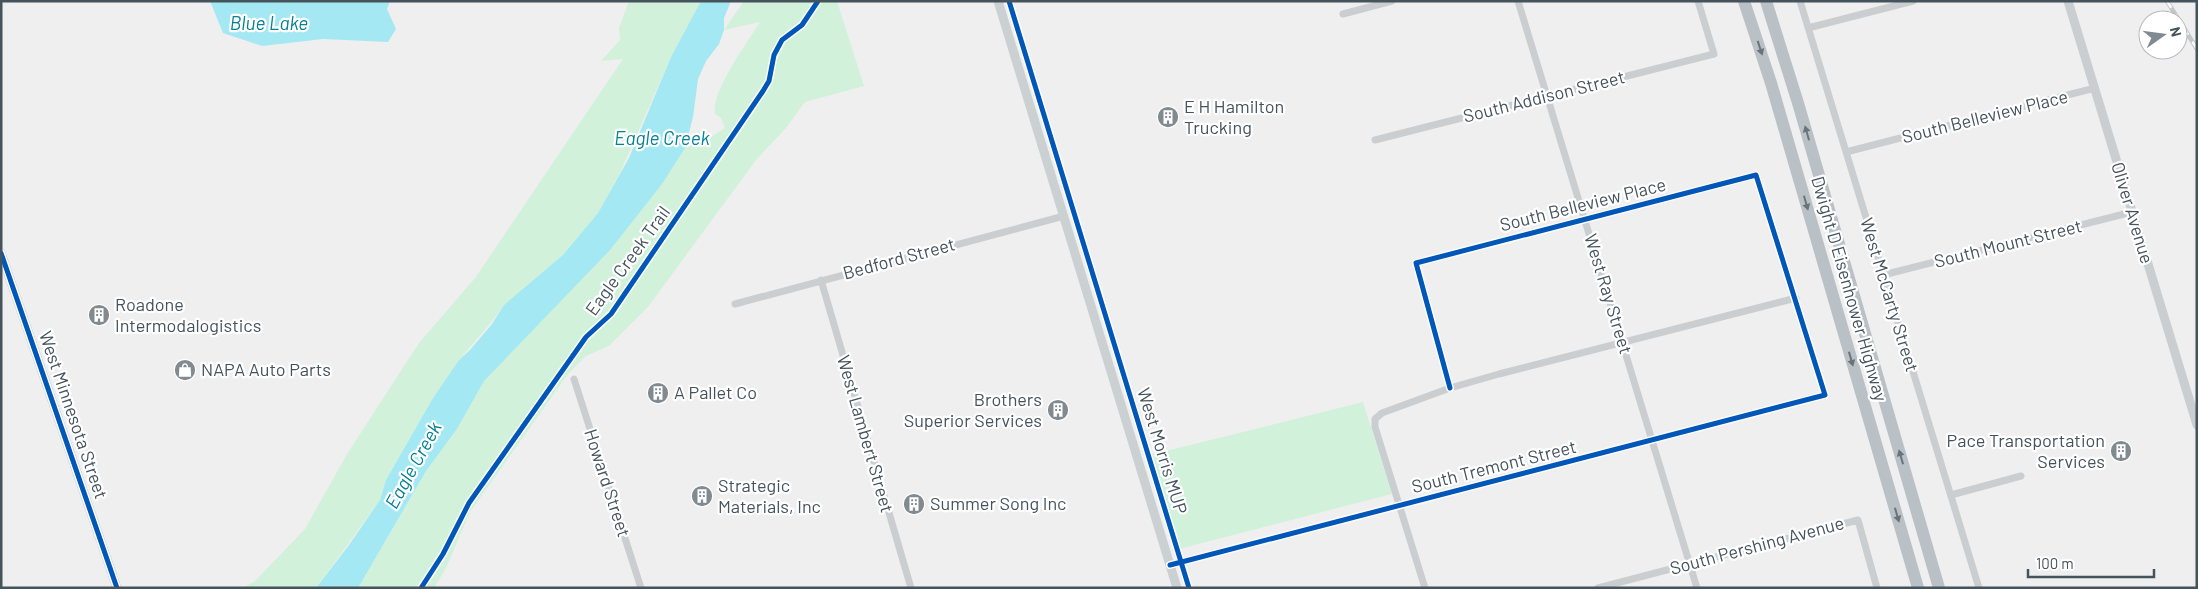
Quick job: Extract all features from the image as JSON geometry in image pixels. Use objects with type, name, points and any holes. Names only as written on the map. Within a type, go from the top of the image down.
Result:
[{"type":"highway","name":"Dwight D Eisenhower Highway","points":[[1744,1],[1782,121],[1918,588]]},
{"type":"highway","name":"Dwight D Eisenhower Highway","points":[[1766,1],[1798,103],[1939,588]]},
{"type":"main road","points":[[998,1],[1177,588]]},
{"type":"street","points":[[1343,14],[1392,1]]},
{"type":"street","name":"West Ray Street","points":[[1518,1],[1697,588]]},
{"type":"street","name":"South Addison Street","points":[[1375,140],[1714,54],[1698,1]]},
{"type":"street","name":"West McCarty Street","points":[[1800,1],[1979,588]]},
{"type":"street","points":[[1808,28],[1914,1]]},
{"type":"street","name":"Oliver Avenue","points":[[2068,1],[2197,425]]},
{"type":"street","name":"South Belleview Place","points":[[1846,152],[2095,88]]},
{"type":"street","name":"South Belleview Place","points":[[1450,388],[1418,277],[1416,263],[1584,218],[1756,175],[1796,298]]},
{"type":"street","name":"South Mount Street","points":[[1883,276],[2132,212]]},
{"type":"street","name":"Bedford Street","points":[[735,304],[1064,216]]},
{"type":"street","name":"West Minnesota Street","points":[[1,252],[117,588]]},
{"type":"street","name":"West Lambert Street","points":[[821,280],[911,588]]},
{"type":"street","points":[[1425,588],[1375,427],[1375,419],[1382,413],[1450,388],[1796,298]]},
{"type":"street","name":"South Tremont Street","points":[[1170,565],[1825,395],[1796,298]]},
{"type":"street","name":"Howard Street","points":[[574,379],[641,588]]},
{"type":"street","points":[[1951,496],[2021,476]]},
{"type":"street","name":"South Pershing Avenue","points":[[1598,588],[1858,520],[1877,588]]},
{"type":"green space","points":[[629,1],[701,1],[671,57],[620,173],[598,213],[563,255],[504,305],[459,360],[433,398],[386,480],[380,500],[316,588],[243,588],[255,581],[305,529],[347,454],[419,343],[475,278],[623,59],[601,61],[620,40],[619,28]]},
{"type":"green space","points":[[744,1],[837,1],[864,86],[805,102],[786,128],[756,160],[648,307],[609,346],[586,356],[568,374],[470,512],[446,568],[434,588],[358,588],[426,471],[457,429],[484,381],[665,178],[685,148],[708,139],[725,128],[721,118],[715,114],[715,104],[731,67],[760,22],[724,30]]},
{"type":"green space","points":[[1363,402],[1392,494],[1175,550],[1146,456]]},
{"type":"water","name":"Blue Lake","points":[[210,1],[390,1],[387,9],[396,29],[388,42],[323,39],[262,46],[223,33]]},
{"type":"water","name":"Eagle Creek","points":[[701,1],[731,1],[724,18],[724,30],[719,44],[706,61],[698,79],[693,117],[685,148],[662,184],[610,250],[484,381],[457,429],[426,471],[358,588],[316,588],[380,500],[386,480],[433,398],[459,360],[492,324],[504,305],[563,255],[598,213],[629,158],[671,57]]},
{"type":"railway","points":[[2167,1],[2197,49]]},
{"type":"cycle path","name":"Eagle Creek Trail","points":[[421,588],[443,554],[469,503],[586,337],[611,314],[763,91],[769,81],[774,55],[782,40],[802,25],[818,1]]},
{"type":"cycle path","name":"West Morris MUP","points":[[1009,1],[1189,588]]},
{"type":"cycle path","points":[[1170,565],[1825,395],[1756,175],[1416,263],[1450,388]]},
{"type":"cycle path","points":[[1,253],[117,588]]},
{"type":"place","name":"E H Hamilton Trucking","points":[[1168,117]]},
{"type":"place","name":"Roadone Intermodalogistics","points":[[99,315]]},
{"type":"place","name":"NAPA Auto Parts","points":[[185,370]]},
{"type":"place","name":"A Pallet Co","points":[[658,393]]},
{"type":"place","name":"Brothers Superior Services","points":[[1058,410]]},
{"type":"place","name":"Pace Transportation Services","points":[[2121,451]]},
{"type":"place","name":"Strategic Materials, Inc","points":[[702,496]]},
{"type":"place","name":"Summer Song Inc","points":[[914,504]]}]
